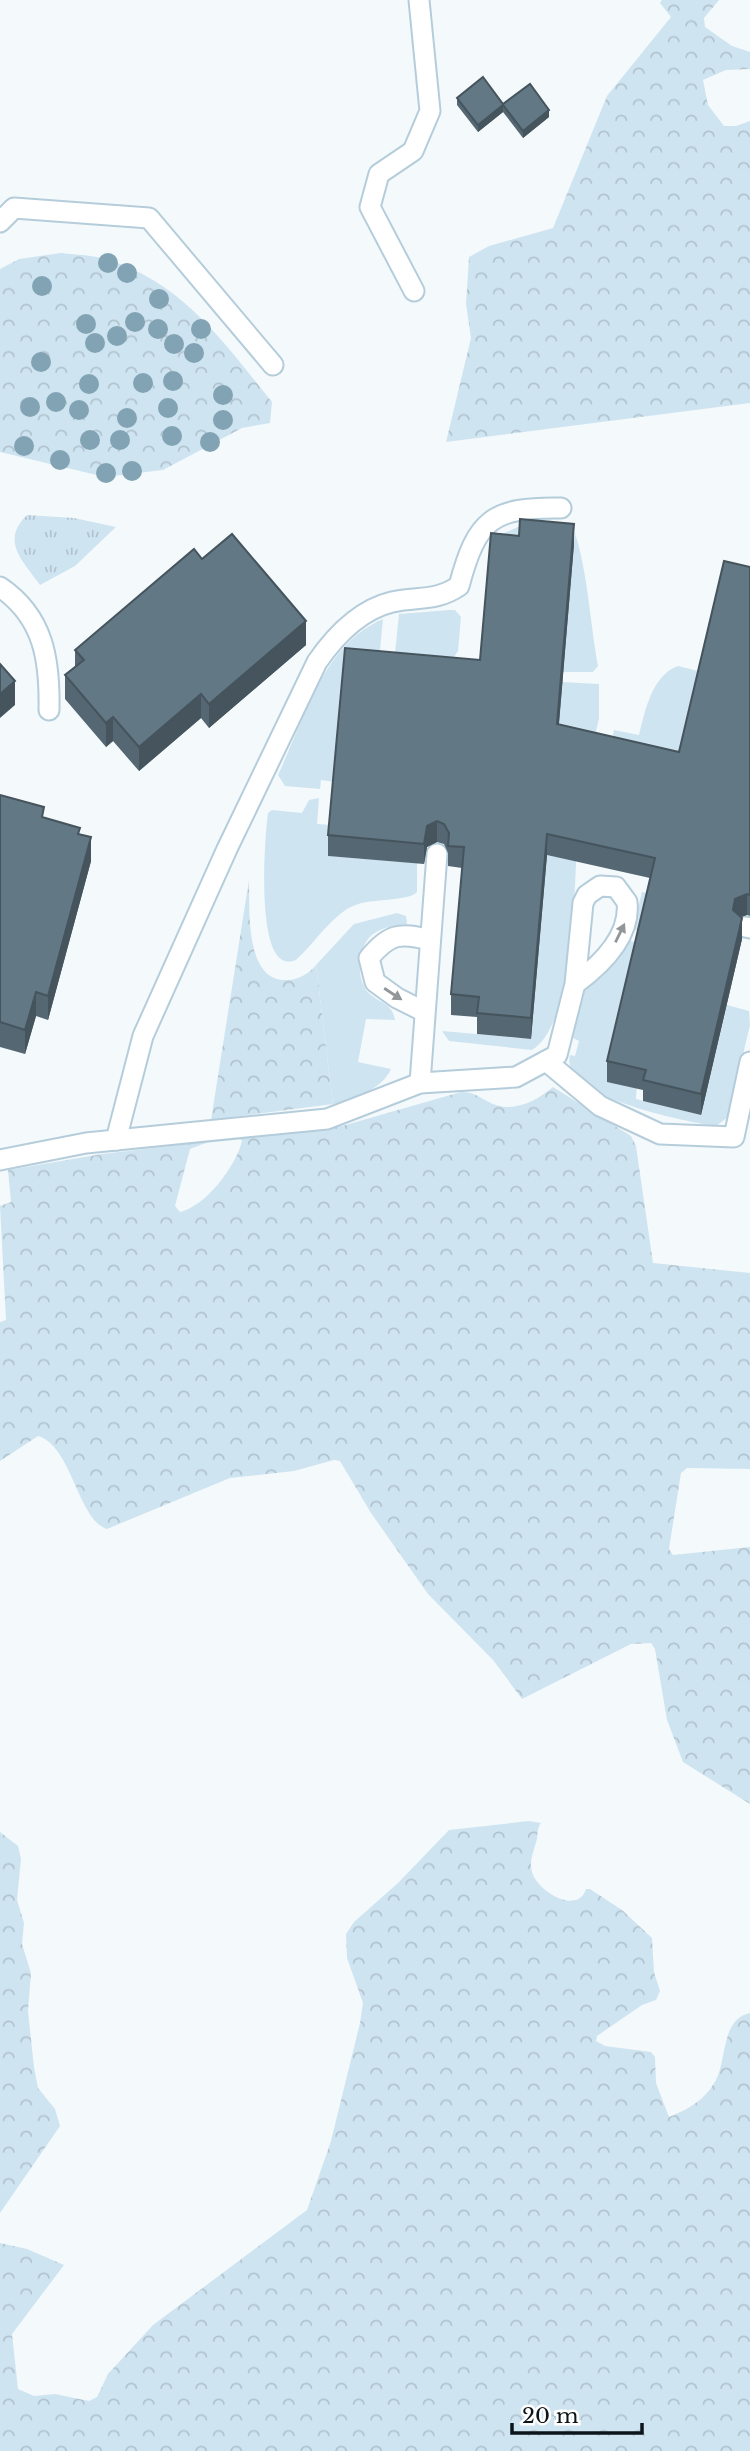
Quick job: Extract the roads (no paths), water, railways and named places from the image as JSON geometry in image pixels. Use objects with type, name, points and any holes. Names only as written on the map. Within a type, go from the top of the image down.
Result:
[{"type":"lane","points":[[414,291],[370,207],[379,174],[414,151],[430,111],[419,0]]},
{"type":"lane","points":[[0,222],[14,208],[149,218],[273,365]]},
{"type":"lane","points":[[116,1140],[143,1036],[227,849],[317,662],[334,637],[373,609],[392,602],[443,597],[459,586],[468,554],[483,526],[519,508],[561,508]]},
{"type":"lane","points":[[0,587],[19,599],[38,629],[50,676],[49,710]]},
{"type":"lane","points":[[420,1083],[423,1011],[437,854]]},
{"type":"lane","points":[[0,1160],[116,1140],[327,1119],[420,1083],[516,1077],[557,1055],[575,984],[583,903],[587,895],[600,886],[616,887],[627,902],[625,922],[606,958],[575,984]]},
{"type":"lane","points":[[423,1011],[397,998],[375,982],[369,958],[384,939],[408,934],[430,940]]},
{"type":"lane","points":[[546,1061],[600,1106],[660,1134],[734,1137],[750,1062]]}]
